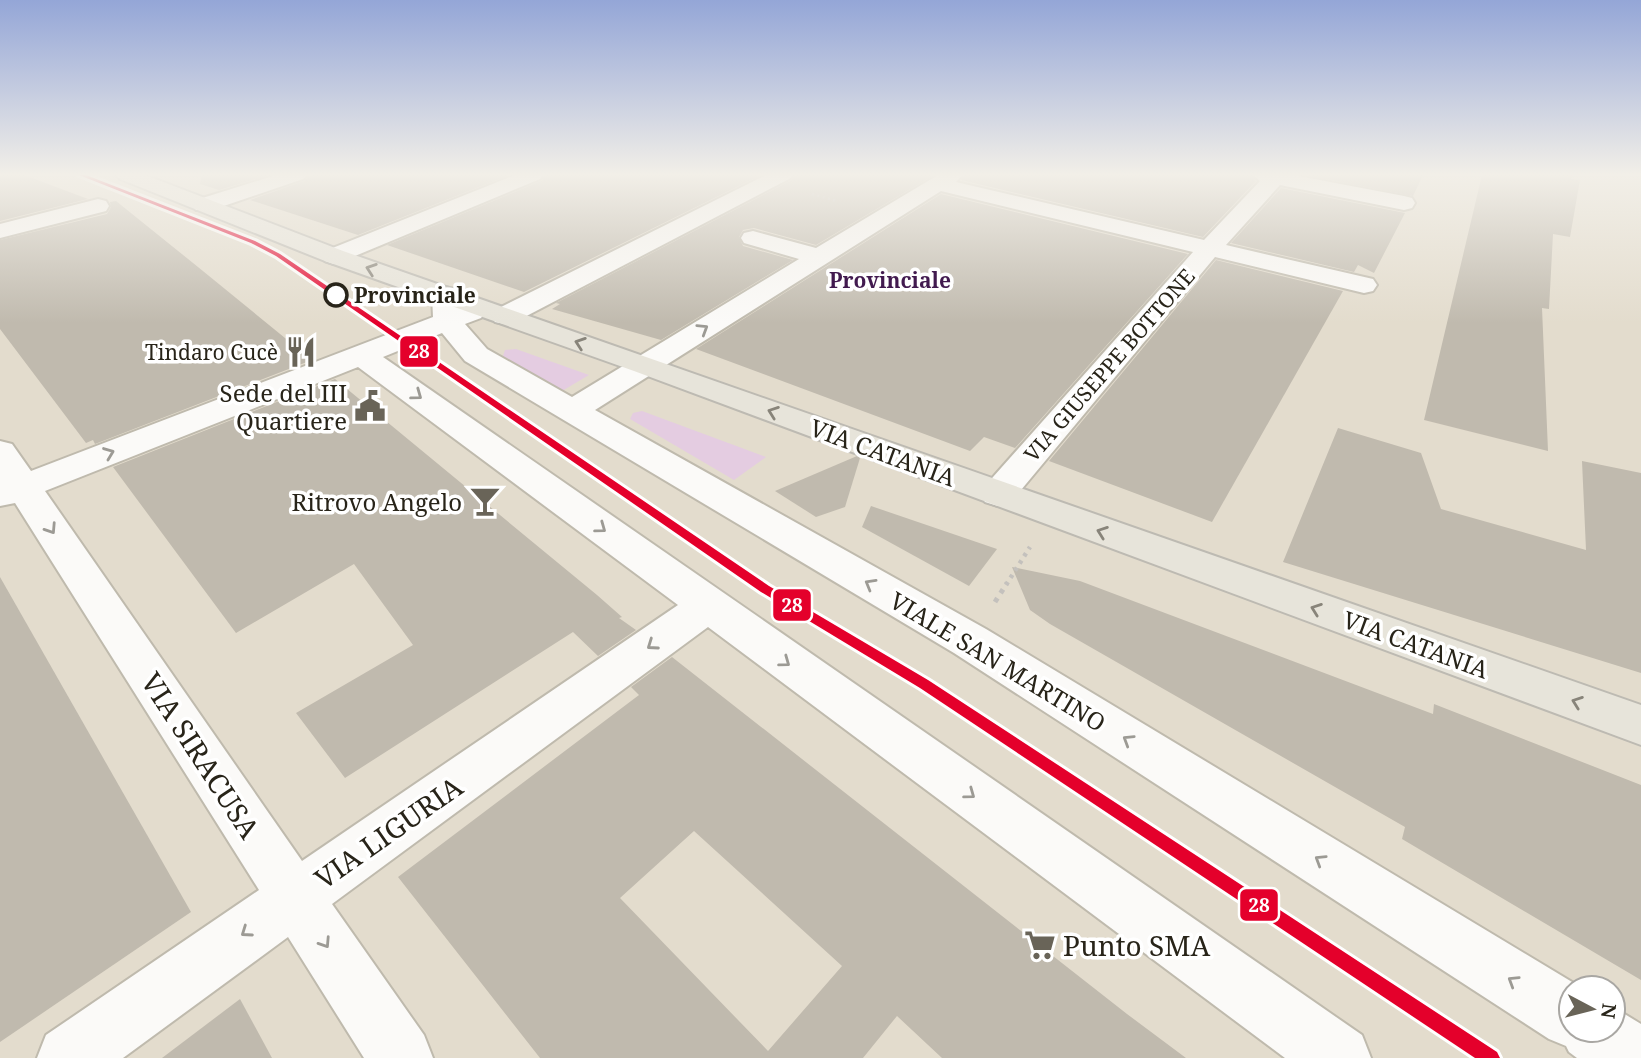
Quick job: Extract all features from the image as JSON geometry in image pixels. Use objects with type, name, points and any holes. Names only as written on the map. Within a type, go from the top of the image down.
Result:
[{"type":"main road","name":"VIA CATANIA","points":[[252,224],[469,310],[645,365],[1641,725]]},
{"type":"street","points":[[0,231],[26,224]]},
{"type":"street","points":[[334,257],[413,224]]},
{"type":"street","points":[[8,478],[361,355],[667,224]]},
{"type":"street","points":[[571,411],[872,224]]},
{"type":"street","points":[[1119,224],[1364,285]]},
{"type":"street","name":"VIA GIUSEPPE BOTTONE","points":[[998,494],[1229,224]]},
{"type":"street","points":[[753,237],[819,257]]},
{"type":"street","name":"VIALE SAN MARTINO","points":[[469,310],[475,355],[971,641],[1557,1008]]},
{"type":"street","points":[[361,355],[1339,1058]]},
{"type":"street","name":"VIA SIRACUSA","points":[[8,478],[401,1058]]},
{"type":"street","name":"VIA LIGURIA","points":[[69,1058],[707,606]]},
{"type":"street","points":[[1614,1044],[1636,1058]]},
{"type":"shaded area","points":[[516,349],[589,375],[562,391],[503,356],[505,350]]},
{"type":"shaded area","points":[[642,411],[766,457],[734,480],[630,419],[633,413]]},
{"type":"building","points":[[64,224],[145,224],[312,360],[95,444],[93,440],[86,443],[0,329],[0,240]]},
{"type":"building","points":[[325,224],[385,224],[358,235]]},
{"type":"building","points":[[437,224],[661,224],[524,292],[387,245]]},
{"type":"building","points":[[707,224],[851,224],[816,245],[754,228],[743,230],[739,237],[743,246],[793,260],[661,340],[552,309],[560,304],[556,303]]},
{"type":"building","points":[[893,224],[1066,224],[1188,254],[1015,448],[984,437],[970,451],[696,349]]},
{"type":"building","points":[[1149,224],[1215,224],[1203,237]]},
{"type":"building","points":[[1248,224],[1399,224],[1374,273],[1358,265],[1354,272],[1231,243]]},
{"type":"building","points":[[1470,224],[1572,224],[1570,237],[1553,234],[1549,309],[1542,308],[1548,451],[1424,420]]},
{"type":"building","points":[[1216,260],[1343,291],[1212,522],[1049,461]]},
{"type":"building","points":[[335,379],[636,630],[598,656],[573,632],[345,778],[296,713],[413,645],[354,564],[236,633],[113,467]]},
{"type":"building","points":[[1338,428],[1421,453],[1441,509],[1586,550],[1582,461],[1641,473],[1641,673],[1283,562]]},
{"type":"building","points":[[857,456],[860,458],[845,507],[816,517],[775,491]]},
{"type":"building","points":[[871,506],[997,549],[969,586],[862,527]]},
{"type":"building","points":[[1012,567],[1080,581],[1433,714],[1434,704],[1641,785],[1641,980],[1402,839],[1405,827],[1050,624],[1030,610]]},
{"type":"building","points":[[0,577],[191,912],[0,1042]]},
{"type":"building","points":[[672,657],[1186,1058],[942,1058],[897,1016],[863,1058],[540,1058],[398,877],[639,695],[631,687]],"holes":[[[694,831],[842,966],[768,1051],[620,898]]]},
{"type":"building","points":[[240,999],[272,1058],[162,1058]]},
{"type":"transit line","name":"28","points":[[208,224],[278,255],[765,589],[924,684],[1491,1058]]},
{"type":"place","name":"Provinciale","points":[[336,295]]},
{"type":"place","name":"Tindaro Cucè","points":[[301,352]]},
{"type":"place","name":"Sede del III Quartiere","points":[[370,406]]},
{"type":"place","name":"Ritrovo Angelo","points":[[485,501]]},
{"type":"place","name":"Punto SMA","points":[[1040,945]]},
{"type":"district","name":"Provinciale","points":[[890,280]]}]
